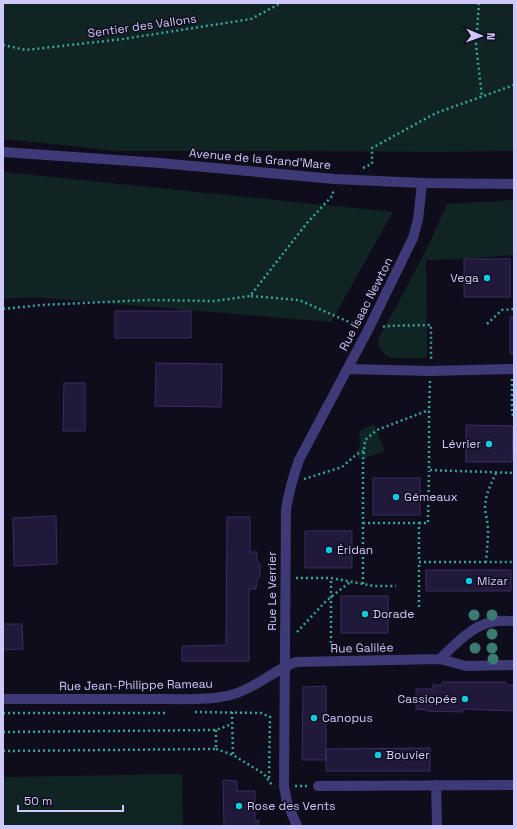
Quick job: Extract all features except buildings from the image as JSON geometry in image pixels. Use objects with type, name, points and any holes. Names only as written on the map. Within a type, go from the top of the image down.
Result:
[{"type":"street","name":"Avenue de la Grand'Mare","points":[[3,152],[160,163],[334,180],[422,184],[514,184]]},
{"type":"street","name":"Rue Isaac Newton","points":[[422,184],[418,220],[413,238],[348,368],[430,370],[513,369]]},
{"type":"street","name":"Rue Le Verrier","points":[[297,826],[286,802],[284,786],[286,509],[292,478],[299,460],[348,368]]},
{"type":"street","points":[[440,659],[460,640],[479,627],[491,622],[514,621]]},
{"type":"street","name":"Rue Galilée","points":[[285,666],[296,662],[440,659],[466,666],[514,665]]},
{"type":"street","name":"Rue Jean-Philippe Rameau","points":[[3,699],[179,699],[220,697],[247,689],[261,682],[285,666]]},
{"type":"street","points":[[436,785],[437,826]]},
{"type":"street","points":[[318,786],[514,785]]},
{"type":"path","name":"Sentier des Vallons","points":[[3,44],[26,50],[123,39],[251,19],[281,3]]},
{"type":"path","points":[[479,3],[476,45],[482,97]]},
{"type":"path","points":[[359,170],[372,164],[372,148],[436,113],[514,85]]},
{"type":"path","points":[[250,296],[307,223],[333,196],[334,180]]},
{"type":"path","points":[[3,309],[41,305],[141,301],[215,301],[250,296],[299,300],[376,333],[385,326],[431,325],[428,523],[363,523]]},
{"type":"path","points":[[487,324],[502,310],[514,309]]},
{"type":"path","points":[[513,369],[512,414],[514,416]]},
{"type":"path","points":[[363,584],[365,440],[377,430],[429,410]]},
{"type":"path","points":[[292,478],[299,480],[313,477],[342,467],[357,454],[364,451]]},
{"type":"path","points":[[429,470],[514,473]]},
{"type":"path","points":[[486,562],[488,533],[486,499],[488,489],[496,473]]},
{"type":"path","points":[[419,523],[419,607]]},
{"type":"path","points":[[419,562],[514,562]]},
{"type":"path","points":[[285,578],[331,578],[374,586],[396,586]]},
{"type":"path","points":[[331,578],[331,643]]},
{"type":"path","points":[[296,636],[298,631],[326,601],[350,582]]},
{"type":"path","points":[[3,713],[167,712]]},
{"type":"path","points":[[190,712],[261,713],[270,717],[269,780]]},
{"type":"path","points":[[232,712],[233,755]]},
{"type":"path","points":[[3,732],[216,730],[232,724]]},
{"type":"path","points":[[216,730],[216,749]]},
{"type":"path","points":[[3,751],[216,749],[233,755],[264,774],[274,786],[284,786]]},
{"type":"green space","points":[[3,3],[514,3],[514,151],[117,151],[3,139]]},
{"type":"green space","points":[[3,172],[393,212],[331,322],[34,297],[3,299]]},
{"type":"green space","points":[[514,200],[514,255],[426,260],[427,358],[388,357],[382,352],[378,346],[378,339],[431,240],[447,204]]},
{"type":"green space","points":[[374,424],[385,451],[359,460],[356,451],[360,447],[359,431]]},
{"type":"green space","points":[[182,774],[183,826],[3,826],[3,777]]},
{"type":"place","name":"Vega","points":[[487,278]]},
{"type":"place","name":"Lévrier","points":[[489,444]]},
{"type":"place","name":"Gémeaux","points":[[396,497]]},
{"type":"place","name":"Éridan","points":[[329,550]]},
{"type":"place","name":"Mizar","points":[[469,581]]},
{"type":"place","name":"Dorade","points":[[365,614]]},
{"type":"place","name":"Cassiopée","points":[[465,699]]},
{"type":"place","name":"Canopus","points":[[314,718]]},
{"type":"place","name":"Bouvier","points":[[378,755]]},
{"type":"place","name":"Rose des Vents","points":[[239,806]]}]
